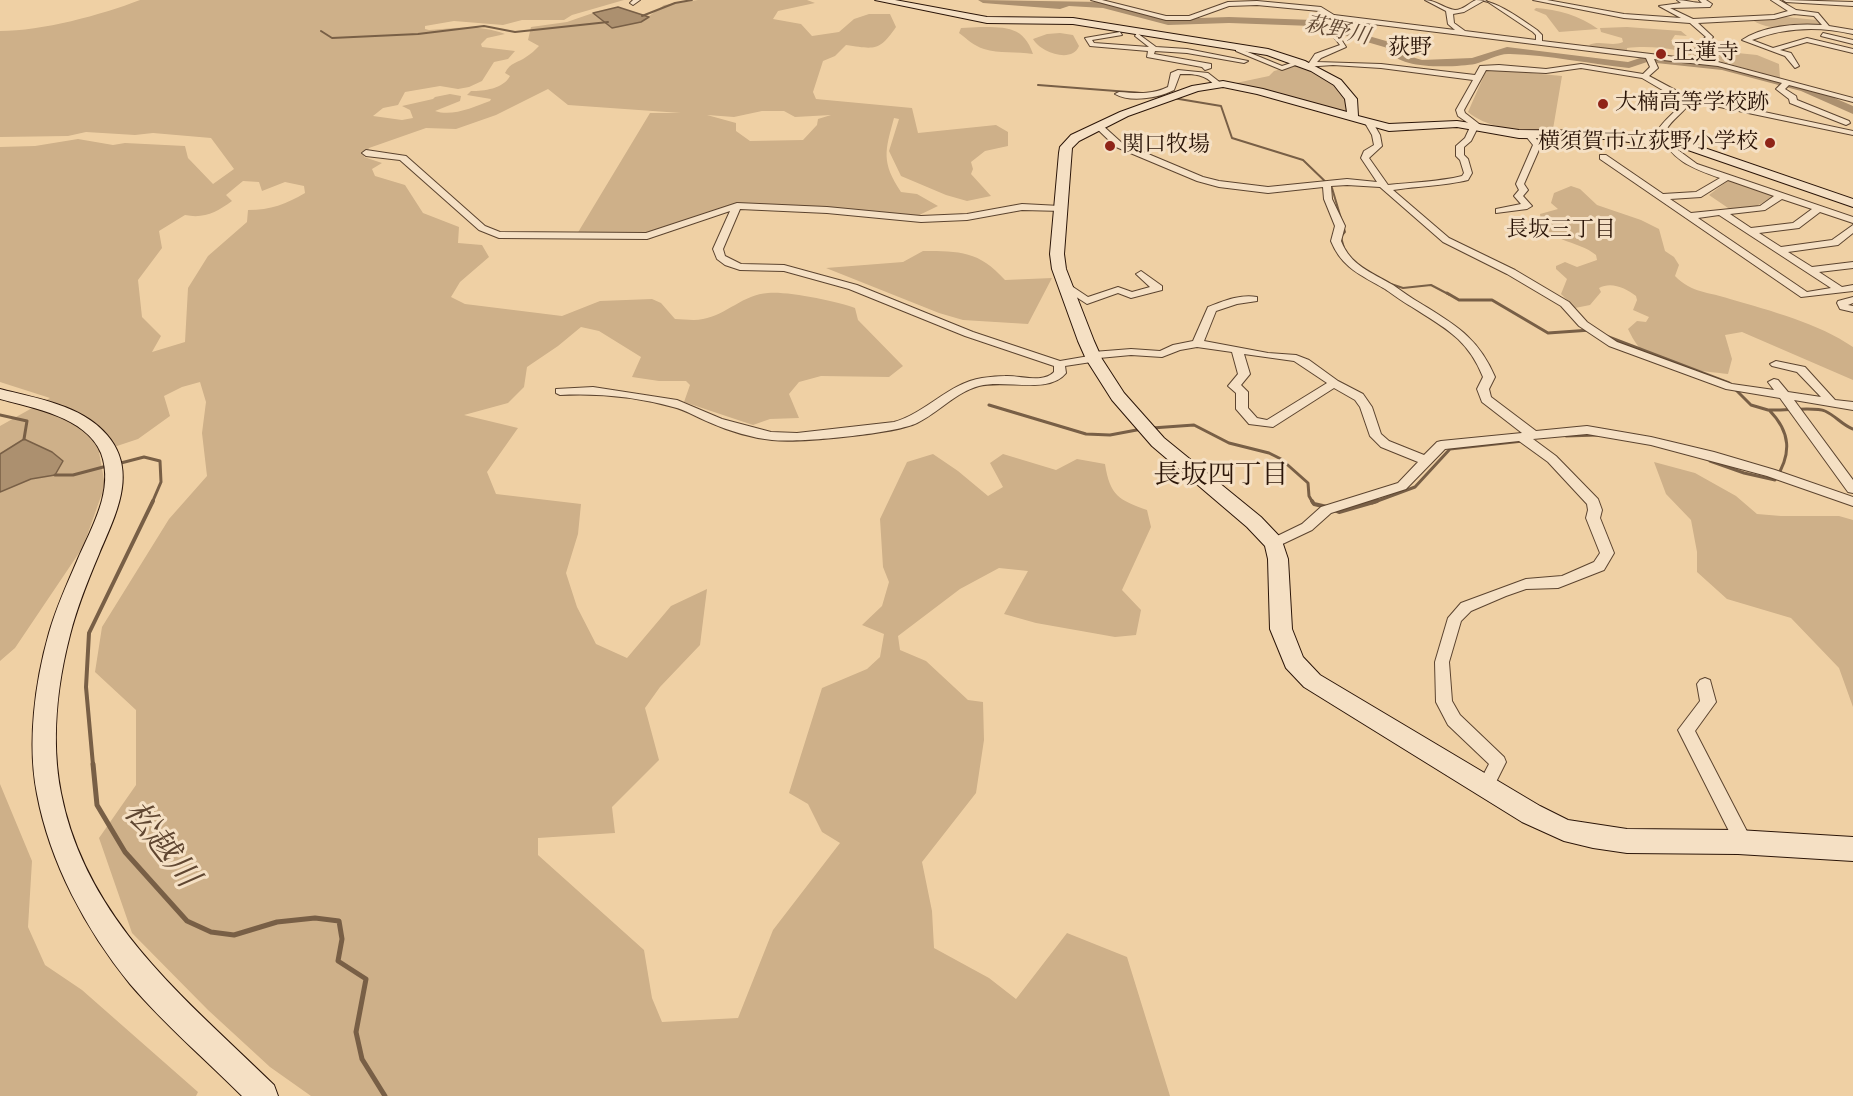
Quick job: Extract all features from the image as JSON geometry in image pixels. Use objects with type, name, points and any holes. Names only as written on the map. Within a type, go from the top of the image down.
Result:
[{"type":"street","points":[[880,0],[987,20],[1073,21],[1268,52],[1307,64],[1333,80],[1351,99],[1353,118]]},
{"type":"street","points":[[1094,0],[1166,18],[1190,18],[1228,4],[1257,3],[1321,9],[1332,17],[1346,19],[1718,64],[1785,84],[1853,100]]},
{"type":"street","points":[[1428,0],[1451,12],[1462,11],[1482,0]]},
{"type":"street","points":[[1488,0],[1496,3],[1504,11],[1535,31],[1539,35],[1539,42]]},
{"type":"street","points":[[1536,0],[1656,20],[1692,21],[1774,17],[1794,12],[1837,20]]},
{"type":"street","points":[[1680,0],[1688,5]]},
{"type":"street","points":[[1699,49],[1700,46],[1710,44],[1705,40],[1713,36],[1692,21],[1662,6],[1710,5],[1702,0]]},
{"type":"street","points":[[1774,0],[1794,12]]},
{"type":"street","points":[[1786,0],[1852,2]]},
{"type":"street","points":[[1605,2],[1612,14]]},
{"type":"street","points":[[1451,12],[1451,24],[1462,32]]},
{"type":"street","points":[[1816,15],[1826,25]]},
{"type":"street","points":[[1307,64],[1318,56],[1344,46],[1336,36],[1338,27],[1346,19]]},
{"type":"street","points":[[1105,25],[1106,29],[1120,34]]},
{"type":"street","points":[[1795,66],[1788,55],[1745,40],[1774,29],[1826,25],[1853,32]]},
{"type":"street","points":[[1795,28],[1853,42]]},
{"type":"street","points":[[1151,32],[1148,35],[1120,34],[1088,38],[1092,45],[1153,47],[1244,61]]},
{"type":"street","points":[[1773,50],[1807,40],[1818,34]]},
{"type":"street","points":[[1137,35],[1153,47]]},
{"type":"street","points":[[1807,40],[1853,51]]},
{"type":"street","points":[[1153,47],[1150,55],[1208,66],[1192,72]]},
{"type":"street","points":[[1644,76],[1654,68],[1649,56]]},
{"type":"street","points":[[1307,64],[1381,66],[1478,78]]},
{"type":"street","points":[[1476,127],[1461,114],[1460,110],[1483,68],[1546,71],[1572,66],[1595,67],[1644,76],[1689,98],[1769,117],[1803,121],[1853,133]]},
{"type":"street","points":[[1119,94],[1150,95],[1166,91],[1171,88],[1174,75],[1178,72],[1208,74],[1218,84]]},
{"type":"street","points":[[1853,203],[1703,150],[1669,143],[1605,135],[1529,135],[1448,124],[1397,128],[1369,123],[1253,90],[1218,84],[1202,86],[1163,98],[1098,126],[1075,138],[1066,147],[1057,261],[1094,357],[1135,418],[1173,454],[1254,522],[1274,543],[1278,559],[1281,629],[1294,662],[1311,681],[1485,787],[1563,830],[1593,837],[1627,841],[1744,843],[1853,849]]},
{"type":"street","points":[[1785,84],[1780,89],[1803,107],[1831,108]]},
{"type":"street","points":[[1689,98],[1681,112],[1663,126],[1662,130],[1680,159],[1853,220]]},
{"type":"street","points":[[1815,109],[1832,119],[1846,123],[1838,130]]},
{"type":"street","points":[[1369,123],[1376,135],[1378,146],[1367,153],[1365,158],[1385,187],[1446,240],[1511,272],[1564,304],[1583,324],[1613,344],[1730,387],[1853,406]]},
{"type":"street","points":[[1098,126],[1104,128],[1115,143],[1207,181],[1268,190],[1354,182],[1385,187],[1432,182],[1446,183],[1465,178],[1468,173],[1464,159],[1460,156],[1460,146],[1476,127]]},
{"type":"street","points":[[1499,212],[1527,206],[1518,196],[1524,190],[1521,184],[1537,145],[1529,135]]},
{"type":"street","points":[[366,153],[403,158],[482,228],[499,235],[647,236],[737,206],[827,210],[921,219],[967,217],[1022,207],[1060,209]]},
{"type":"street","points":[[1603,157],[1805,295],[1853,288]]},
{"type":"street","points":[[1659,197],[1698,195],[1727,177]]},
{"type":"street","points":[[1329,185],[1328,199],[1340,226],[1336,241],[1342,256],[1359,273],[1389,288],[1466,338],[1484,363],[1489,377],[1483,389],[1486,399],[1552,459],[1593,502],[1595,510],[1593,518],[1607,553],[1599,566],[1567,580],[1558,583],[1527,584],[1501,592],[1466,608],[1455,618],[1442,662],[1444,702],[1454,720],[1498,762],[1485,787]]},
{"type":"street","points":[[1689,216],[1762,208],[1781,195]]},
{"type":"street","points":[[737,206],[718,249],[720,257],[728,263],[740,267],[784,268],[842,283],[969,334],[1059,364],[1131,352],[1162,354],[1177,348],[1197,345],[1296,358],[1359,396],[1366,407],[1376,436],[1385,444],[1426,461]]},
{"type":"street","points":[[1749,231],[1796,226],[1819,208]]},
{"type":"street","points":[[1720,212],[1840,290]]},
{"type":"street","points":[[1779,250],[1835,243],[1853,228]]},
{"type":"street","points":[[1810,270],[1853,265]]},
{"type":"street","points":[[1066,287],[1087,301],[1118,290],[1131,295],[1158,288],[1141,274]]},
{"type":"street","points":[[1197,345],[1212,309],[1236,301],[1253,299]]},
{"type":"street","points":[[1853,300],[1842,303],[1844,307],[1853,309]]},
{"type":"street","points":[[1237,350],[1244,374],[1234,386],[1242,392],[1242,409],[1253,421],[1263,425],[1291,412],[1334,383]]},
{"type":"street","points":[[560,391],[593,390],[677,404],[718,422],[771,436],[796,437],[895,426],[912,421],[973,384],[1005,379],[1045,382],[1054,379],[1060,374],[1059,364]]},
{"type":"street","points":[[1776,364],[1801,369],[1832,403]]},
{"type":"street","points":[[1774,382],[1853,489]]},
{"type":"street","points":[[0,394],[72,417],[92,430],[109,452],[112,461],[113,488],[105,518],[84,564],[60,631],[53,663],[46,717],[49,791],[57,827],[87,899],[141,975],[263,1096]]},
{"type":"street","points":[[1274,543],[1307,527],[1326,510],[1402,486],[1441,445],[1587,430],[1651,441],[1771,473],[1853,502]]},
{"type":"street","points":[[1705,684],[1708,702],[1686,730],[1744,843]]},
{"type":"shaded area","points":[[140,0],[624,0],[572,15],[564,20],[522,20],[503,25],[454,21],[425,26],[425,29],[429,30],[467,28],[495,31],[505,34],[487,38],[481,44],[482,47],[515,51],[508,59],[494,62],[482,81],[469,87],[458,89],[440,86],[405,92],[398,105],[383,108],[373,116],[402,120],[413,118],[410,110],[402,106],[435,97],[450,94],[461,96],[460,101],[435,111],[442,113],[463,110],[490,101],[491,99],[467,95],[471,91],[487,90],[503,84],[510,76],[505,73],[509,67],[528,56],[539,46],[528,40],[531,27],[567,22],[593,13],[612,28],[641,22],[664,5],[698,0],[807,0],[815,3],[778,11],[773,19],[801,24],[812,36],[839,32],[854,19],[869,14],[890,14],[896,27],[880,45],[870,48],[846,45],[835,56],[823,61],[813,92],[816,99],[912,108],[918,133],[996,125],[1008,132],[1008,146],[985,151],[971,162],[973,169],[971,174],[991,196],[967,201],[946,195],[901,176],[889,151],[899,119],[894,118],[888,139],[887,156],[890,172],[895,182],[901,192],[917,194],[938,206],[909,220],[747,205],[646,235],[577,234],[650,113],[681,113],[568,105],[548,89],[496,115],[456,129],[426,128],[369,148],[364,157],[382,163],[372,169],[375,176],[405,185],[423,213],[459,227],[458,243],[482,245],[489,257],[460,282],[451,297],[465,304],[562,316],[600,301],[652,299],[661,303],[675,319],[696,320],[711,317],[759,294],[799,295],[855,308],[858,320],[903,366],[889,377],[821,376],[799,382],[789,394],[799,418],[770,419],[753,425],[684,402],[690,385],[686,381],[659,381],[632,377],[641,357],[599,331],[581,327],[527,367],[524,387],[508,403],[464,415],[518,428],[487,472],[496,494],[581,504],[578,534],[566,573],[577,607],[596,644],[627,658],[671,606],[707,589],[700,645],[660,687],[645,708],[659,760],[612,807],[615,833],[538,838],[538,855],[644,950],[652,998],[662,1022],[738,1018],[773,930],[840,843],[822,832],[808,804],[789,793],[822,688],[867,669],[880,657],[884,634],[862,625],[882,606],[889,582],[883,567],[880,519],[907,462],[933,454],[988,496],[1003,487],[990,463],[1003,454],[1056,470],[1077,459],[1105,464],[1110,483],[1117,495],[1147,510],[1151,527],[1122,590],[1141,610],[1136,635],[1115,637],[1036,623],[1004,614],[1028,571],[999,568],[960,589],[898,636],[900,650],[926,661],[968,700],[983,702],[984,740],[976,793],[922,862],[932,911],[934,948],[989,978],[1016,999],[1067,933],[1127,957],[1170,1096],[311,1096],[270,1067],[208,1010],[132,933],[99,838],[136,785],[136,710],[95,672],[102,627],[169,519],[207,476],[202,433],[206,402],[200,382],[182,387],[164,396],[170,416],[138,439],[99,452],[105,485],[83,547],[15,648],[0,661],[0,426],[50,398],[0,382],[0,147],[35,146],[78,139],[113,145],[125,143],[185,146],[188,158],[213,184],[234,169],[211,138],[153,133],[135,135],[86,132],[68,136],[0,137],[0,31],[52,25]],"holes":[[[762,111],[784,111],[795,117],[831,115],[818,119],[817,125],[803,140],[750,141],[736,131],[736,123],[707,115],[734,117]],[[243,181],[259,182],[262,191],[285,182],[304,186],[305,193],[278,206],[248,210],[247,222],[208,256],[188,288],[185,342],[152,352],[161,336],[142,317],[138,280],[162,248],[159,231],[185,215],[210,214],[221,208],[232,201],[226,195]]]},
{"type":"shaded area","points":[[618,7],[649,17],[641,22],[612,28],[593,13]]},
{"type":"shaded area","points":[[1536,8],[1568,14],[1598,29],[1559,32],[1546,15],[1534,10]]},
{"type":"shaded area","points":[[1786,17],[1817,20],[1821,24],[1794,28],[1774,27],[1764,26],[1750,18]]},
{"type":"shaded area","points":[[1627,27],[1681,31],[1687,36],[1675,35],[1671,41],[1697,50],[1711,61],[1664,48],[1633,47],[1627,48],[1627,52],[1593,48],[1589,45],[1623,42],[1622,38],[1601,32],[1600,28]]},
{"type":"shaded area","points":[[961,28],[1013,30],[1025,38],[1033,54],[984,49],[959,33]]},
{"type":"shaded area","points":[[1047,34],[1073,35],[1079,46],[1075,51],[1063,55],[1049,52],[1033,39]]},
{"type":"shaded area","points":[[1708,50],[1757,55],[1779,64],[1780,78],[1722,62]]},
{"type":"shaded area","points":[[1301,64],[1331,81],[1347,99],[1348,115],[1236,83],[1269,76],[1274,71]]},
{"type":"shaded area","points":[[1489,69],[1562,76],[1553,129],[1519,129],[1497,126],[1468,112],[1486,71]]},
{"type":"shaded area","points":[[1730,179],[1775,195],[1757,206],[1731,210],[1709,195]]},
{"type":"shaded area","points":[[1571,186],[1580,189],[1597,205],[1641,220],[1659,229],[1665,251],[1674,257],[1679,265],[1675,276],[1688,286],[1794,318],[1825,331],[1853,347],[1853,380],[1742,332],[1725,335],[1732,359],[1728,374],[1668,364],[1646,353],[1634,340],[1628,329],[1637,321],[1646,322],[1649,317],[1633,310],[1637,300],[1636,296],[1618,286],[1608,285],[1599,288],[1601,292],[1590,305],[1575,308],[1561,294],[1567,279],[1556,269],[1556,266],[1565,262],[1577,267],[1597,260],[1596,255],[1547,230],[1540,214],[1558,209],[1551,203],[1554,193]]},
{"type":"shaded area","points":[[923,251],[948,251],[977,258],[996,270],[1005,280],[1052,278],[1028,324],[963,320],[939,313],[826,268],[903,262]]},
{"type":"shaded area","points":[[24,439],[52,452],[63,461],[55,475],[31,479],[0,492],[0,454]]},
{"type":"shaded area","points":[[1654,462],[1695,473],[1736,496],[1757,514],[1839,516],[1853,520],[1853,707],[1839,668],[1791,618],[1727,599],[1697,572],[1697,552],[1691,520],[1666,494]]},
{"type":"shaded area","points":[[0,784],[32,861],[28,927],[45,965],[82,990],[198,1092],[196,1096],[0,1096]]},
{"type":"waterway","points":[[642,16],[675,3],[692,0]]},
{"type":"waterway","name":"萩野川","points":[[983,0],[1060,6],[1068,3],[1103,5],[1168,22],[1229,20],[1313,23],[1396,47],[1397,54],[1401,57],[1421,63],[1473,61],[1507,50],[1629,65],[1646,59],[1722,67],[1805,89],[1853,110]]},
{"type":"waterway","points":[[321,31],[332,38],[418,34],[484,26],[515,32],[608,22]]},
{"type":"waterway","points":[[1038,85],[1142,93]]},
{"type":"waterway","points":[[1155,95],[1221,106],[1232,138],[1303,160],[1332,188],[1345,232],[1341,237],[1344,248]]},
{"type":"waterway","points":[[1391,284],[1403,288],[1431,285],[1450,295]]},
{"type":"waterway","points":[[1447,293],[1459,300],[1492,300],[1548,333],[1591,330]]},
{"type":"waterway","points":[[1606,336],[1729,383],[1751,405],[1768,410]]},
{"type":"waterway","points":[[989,405],[1086,434],[1110,435],[1142,429]]},
{"type":"waterway","points":[[1710,461],[1744,473],[1775,480],[1781,470],[1787,444],[1782,427],[1769,410],[1820,410],[1829,413],[1853,429]]},
{"type":"waterway","name":"松越川","points":[[0,415],[27,421],[24,439]]},
{"type":"waterway","points":[[1152,428],[1194,425],[1229,443],[1269,453],[1281,459],[1308,483],[1309,496],[1313,503]]},
{"type":"waterway","points":[[1566,436],[1598,435]]},
{"type":"waterway","points":[[1372,503],[1415,487],[1450,449],[1523,441]]},
{"type":"waterway","name":"松越川","points":[[117,464],[144,457],[160,461],[161,482],[152,503]]},
{"type":"waterway","name":"松越川","points":[[55,475],[73,475],[107,466]]},
{"type":"waterway","name":"松越川","points":[[93,765],[86,687],[89,633],[153,501]]},
{"type":"waterway","points":[[1312,501],[1314,504],[1327,507]]},
{"type":"waterway","points":[[1334,510],[1339,512],[1377,501]]},
{"type":"waterway","name":"松越川","points":[[93,764],[97,805],[125,852],[187,921],[211,932],[234,935],[277,922],[315,918],[339,921],[342,939],[338,961],[366,979],[356,1032],[362,1059],[385,1096]]},
{"type":"place","name":"正蓮寺","points":[[1661,54]]},
{"type":"place","name":"大楠高等学校跡","points":[[1603,104]]},
{"type":"place","name":"横須賀市立荻野小学校","points":[[1770,143]]},
{"type":"place","name":"関口牧場","points":[[1110,146]]},
{"type":"district","name":"荻野","points":[[1410,49]]},
{"type":"district","name":"長坂三丁目","points":[[1561,231]]},
{"type":"district","name":"長坂四丁目","points":[[1221,477]]}]
